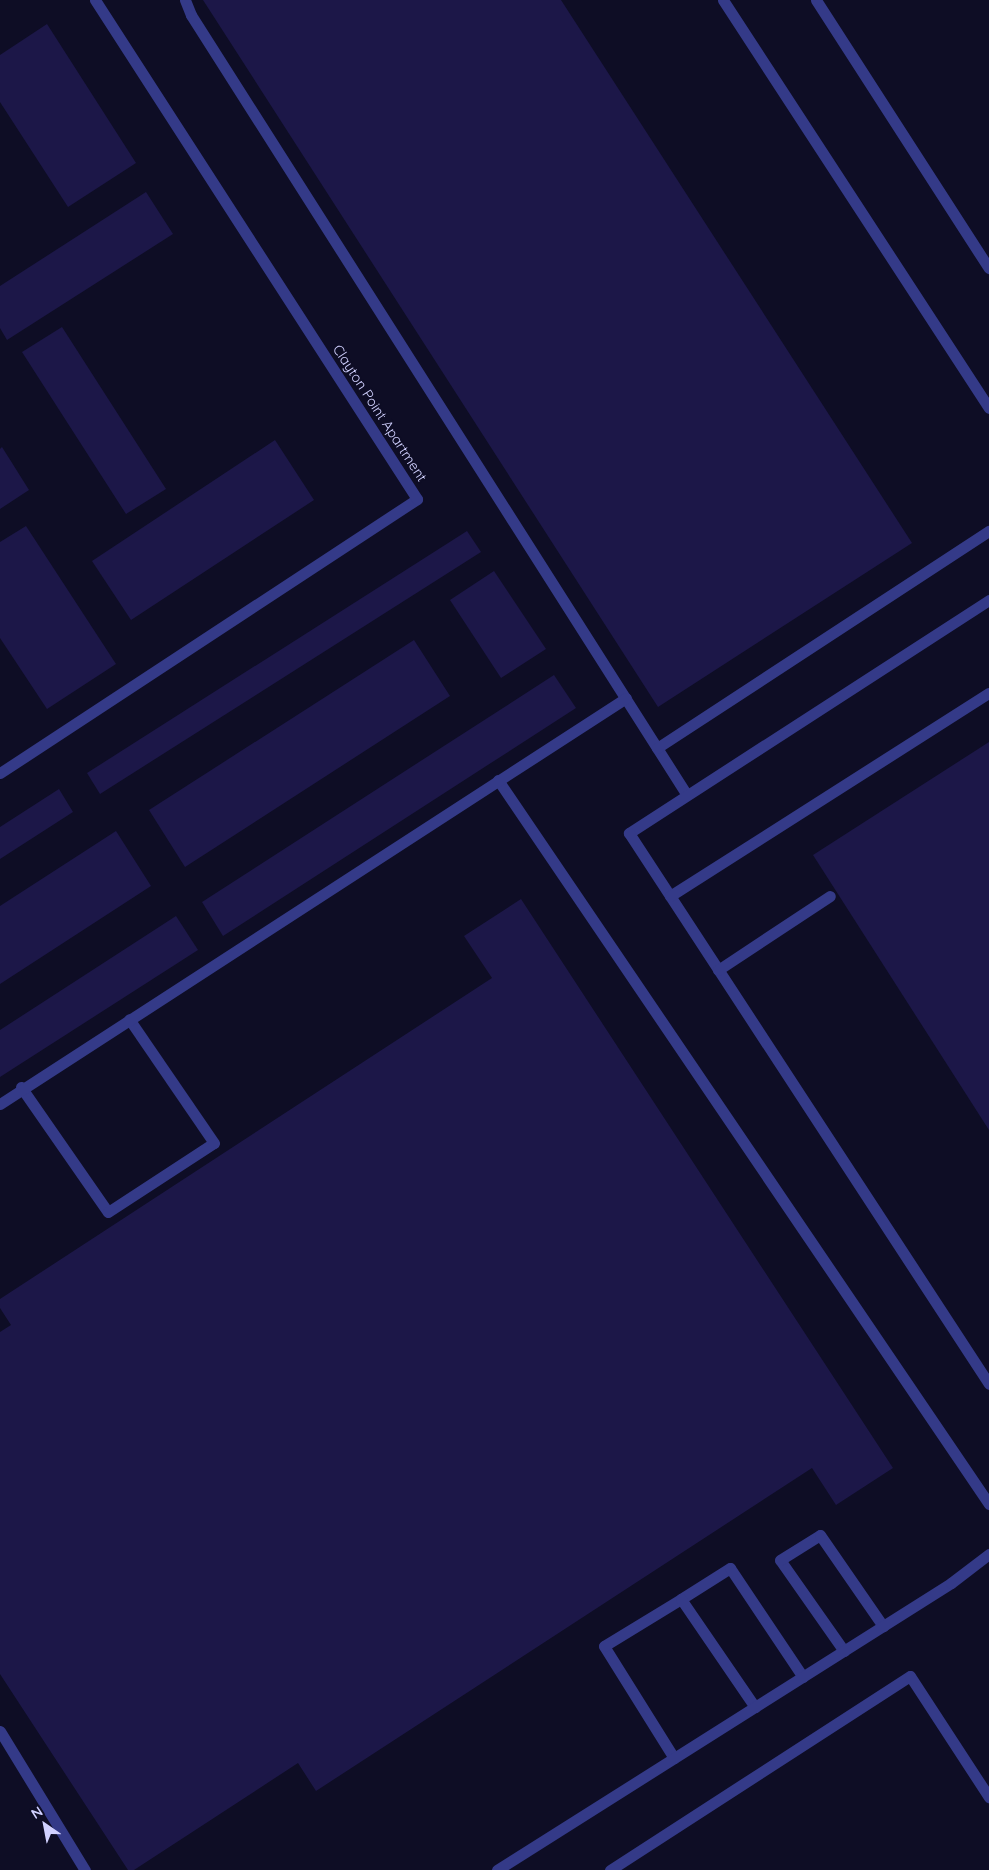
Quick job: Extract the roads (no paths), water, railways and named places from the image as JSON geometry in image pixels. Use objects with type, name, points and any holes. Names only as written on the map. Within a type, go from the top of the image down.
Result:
[{"type":"lane","points":[[185,0],[196,23],[687,795]]},
{"type":"lane","points":[[724,0],[989,408]]},
{"type":"lane","points":[[816,0],[989,268]]},
{"type":"lane","name":"Clayton Point Apartment","points":[[0,773],[417,499],[97,3]]},
{"type":"lane","points":[[657,748],[989,531]]},
{"type":"lane","points":[[989,600],[628,834],[989,1384]]},
{"type":"lane","points":[[670,896],[989,693]]},
{"type":"lane","points":[[0,1104],[21,1087],[626,698]]},
{"type":"lane","points":[[498,780],[989,1504]]},
{"type":"lane","points":[[718,970],[830,896]]},
{"type":"lane","points":[[21,1087],[108,1212],[214,1143],[129,1018]]},
{"type":"lane","points":[[844,1651],[780,1560],[820,1535],[883,1626]]},
{"type":"lane","points":[[497,1870],[952,1583],[989,1554]]},
{"type":"lane","points":[[674,1758],[604,1646],[730,1568],[804,1677]]},
{"type":"lane","points":[[681,1599],[755,1707]]},
{"type":"lane","points":[[610,1870],[910,1676],[989,1798]]},
{"type":"lane","points":[[0,1731],[84,1870]]}]
